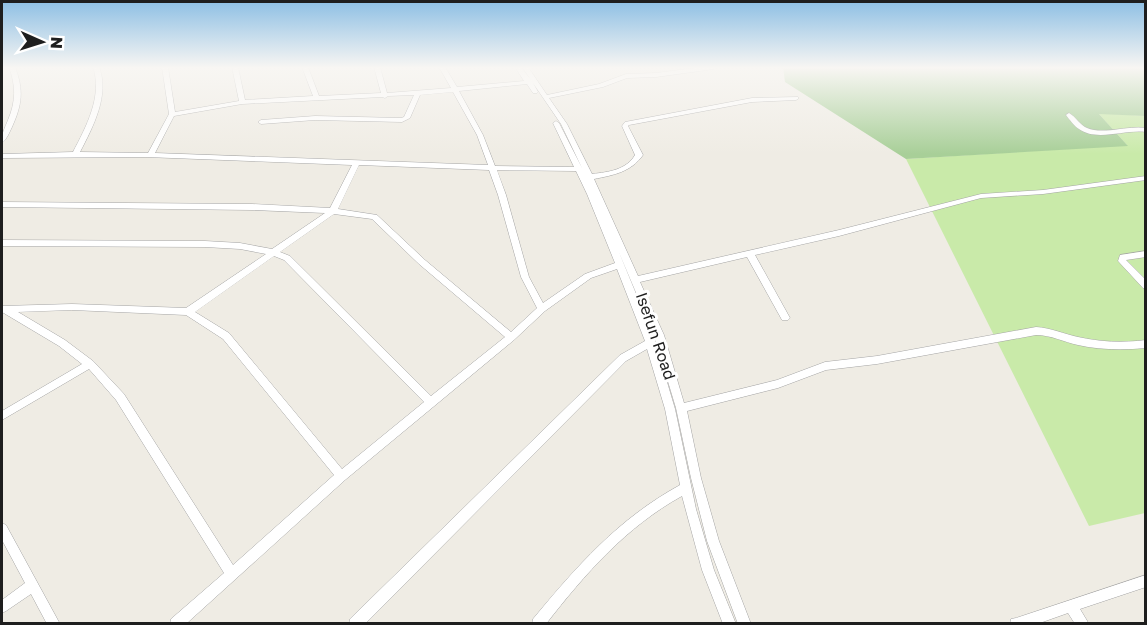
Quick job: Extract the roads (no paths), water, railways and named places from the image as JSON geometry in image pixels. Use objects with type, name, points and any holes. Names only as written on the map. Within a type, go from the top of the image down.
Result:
[{"type":"street","points":[[2,141],[19,96]]},
{"type":"street","points":[[76,154],[92,123],[97,96]]},
{"type":"street","points":[[151,154],[172,114],[169,96]]},
{"type":"street","points":[[241,96],[242,102]]},
{"type":"street","points":[[172,114],[242,102],[379,96]]},
{"type":"street","points":[[261,122],[315,118],[402,120],[407,118],[417,96]]},
{"type":"street","points":[[459,96],[480,135],[494,169],[525,277],[542,309]]},
{"type":"street","name":"Isefun Road","points":[[539,96],[558,125],[579,169],[650,343],[670,409],[685,488],[708,570],[730,624]]},
{"type":"street","points":[[545,97],[549,96]]},
{"type":"street","name":"Isefun Road","points":[[545,97],[564,124],[591,177],[662,343],[681,408],[713,541],[745,624]]},
{"type":"street","points":[[591,177],[618,171],[637,159],[639,155],[626,126],[627,123],[752,100],[796,98]]},
{"type":"street","points":[[1069,115],[1081,128],[1088,131],[1107,132],[1132,128],[1146,130]]},
{"type":"street","points":[[2,156],[151,154],[494,169],[579,169]]},
{"type":"street","points":[[188,312],[333,211],[357,162]]},
{"type":"street","points":[[636,280],[838,233],[981,196],[1043,192],[1144,180]]},
{"type":"street","points":[[2,204],[252,207],[333,211],[368,216],[379,221],[422,262],[511,337]]},
{"type":"street","points":[[2,243],[176,244],[229,246],[275,252],[287,258],[431,403]]},
{"type":"street","points":[[749,253],[785,318]]},
{"type":"street","points":[[1146,254],[1123,257],[1122,261],[1146,286]]},
{"type":"street","points":[[176,624],[391,433],[431,403],[542,309],[588,276],[619,265]]},
{"type":"street","points":[[4,309],[72,307],[188,312],[226,336],[342,476]]},
{"type":"street","points":[[4,309],[62,343],[90,364],[120,397],[231,573]]},
{"type":"street","points":[[681,408],[778,384],[825,366],[877,360],[1036,331],[1087,342],[1122,346],[1146,344]]},
{"type":"street","points":[[355,624],[622,358],[650,343]]},
{"type":"street","points":[[2,416],[90,364]]},
{"type":"street","points":[[538,624],[573,580],[639,515],[657,501],[685,488]]},
{"type":"street","points":[[2,529],[54,624]]},
{"type":"street","points":[[2,607],[33,585]]},
{"type":"street","points":[[1016,624],[1143,585]]},
{"type":"street","points":[[1070,606],[1083,624]]}]
